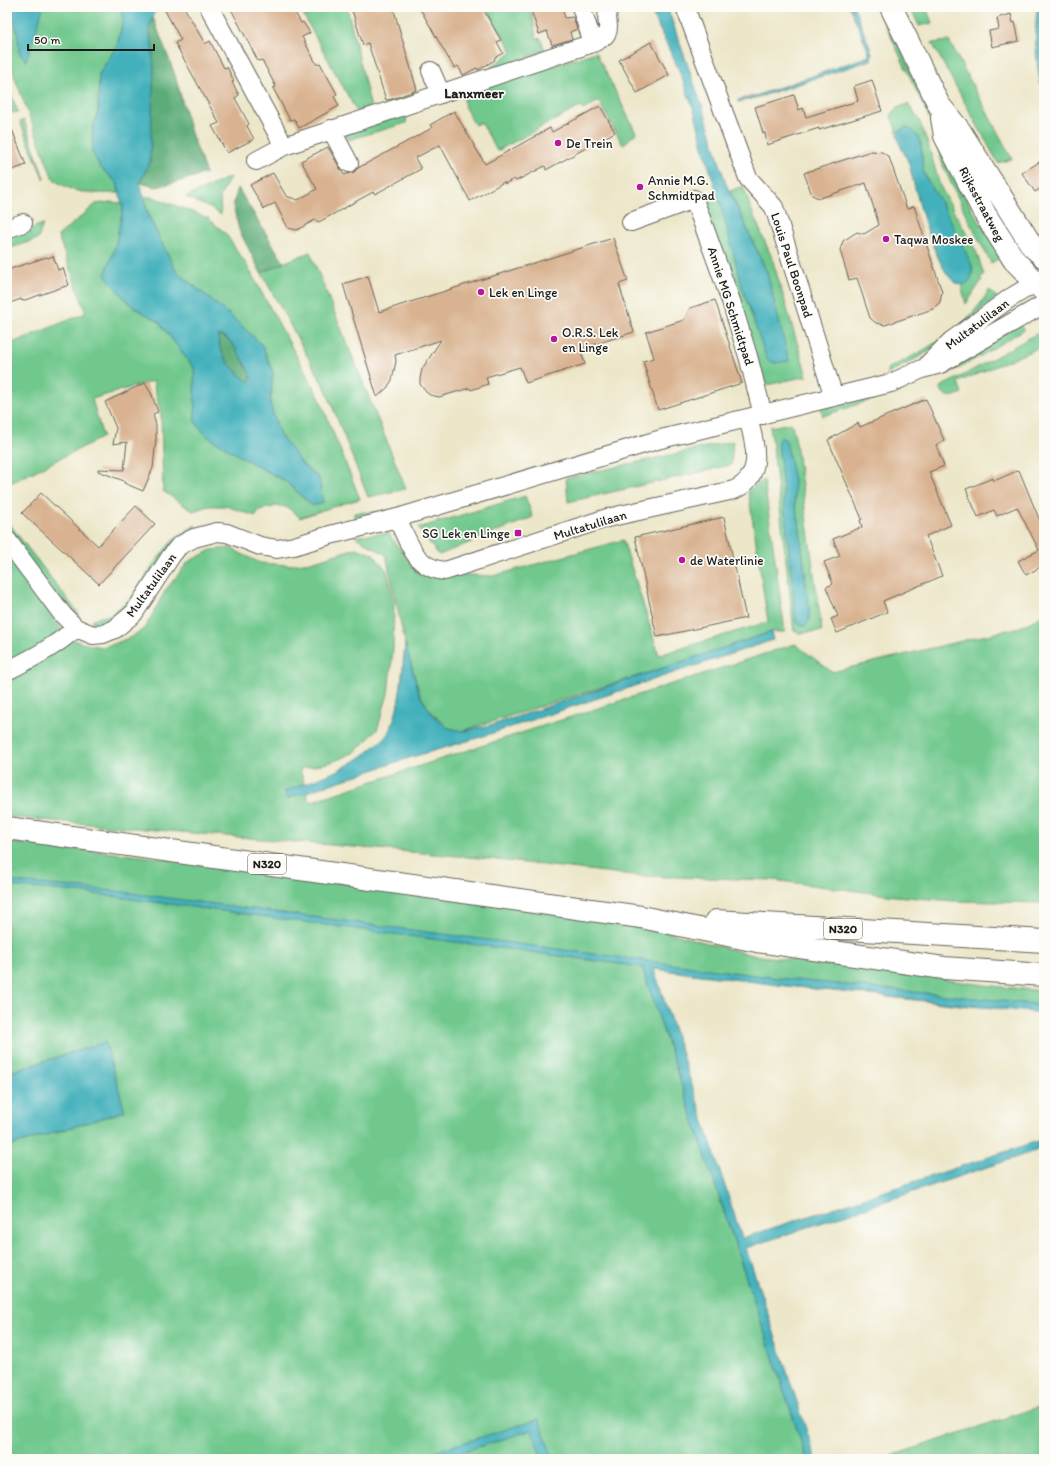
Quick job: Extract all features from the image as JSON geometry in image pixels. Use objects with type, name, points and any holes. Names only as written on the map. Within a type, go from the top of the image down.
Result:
[{"type":"main road","name":"Rijksstraatweg","points":[[891,7],[939,105],[960,131],[1032,246],[1044,257]]},
{"type":"main road","name":"Rijksstraatweg","points":[[939,105],[945,136],[985,214],[1014,260],[1041,285]]},
{"type":"main road","name":"N320","points":[[7,828],[641,917],[765,942],[944,968],[1044,975]]},
{"type":"main road","name":"N320","points":[[641,917],[1044,941]]},
{"type":"street","points":[[209,7],[284,146]]},
{"type":"street","points":[[581,7],[593,44]]},
{"type":"street","points":[[256,161],[284,146],[331,129],[593,44],[602,38],[609,29],[607,11],[609,7]]},
{"type":"street","name":"Louis Paul Boonpad","points":[[685,7],[748,178],[774,207],[834,397]]},
{"type":"street","points":[[431,71],[440,94]]},
{"type":"street","points":[[331,129],[349,163]]},
{"type":"street","name":"Annie MG Schmidtpad","points":[[631,222],[694,199],[731,301],[748,356],[756,416]]},
{"type":"street","name":"Multatulilaan","points":[[922,369],[951,341],[1010,298],[1041,285]]},
{"type":"street","name":"Multatulilaan","points":[[76,628],[93,634],[103,634],[115,629],[134,613],[179,546],[194,538],[217,532],[227,533],[260,546],[277,549],[294,546],[397,518],[661,439],[891,383],[922,369],[940,364],[1044,304]]},
{"type":"street","name":"Multatulilaan","points":[[397,518],[418,559],[435,570],[445,571],[607,518],[734,490],[742,486],[752,474],[755,462],[754,442],[756,416]]},
{"type":"street","points":[[7,540],[63,615],[76,628],[64,638],[7,671]]},
{"type":"green space","points":[[7,7],[120,7],[123,20],[117,46],[99,74],[98,112],[93,128],[101,168],[117,183],[119,193],[93,193],[77,191],[53,179],[7,54]]},
{"type":"green space","points":[[299,7],[347,7],[371,108],[357,112]]},
{"type":"green space","points":[[486,7],[531,7],[536,38],[541,39],[545,51],[483,74],[512,51]]},
{"type":"green space","points":[[877,7],[883,7],[970,206],[1002,257],[991,263],[943,166],[932,124]]},
{"type":"green space","points":[[910,7],[926,7],[932,23],[919,26]]},
{"type":"green space","points":[[153,17],[175,75],[191,133],[206,173],[156,187],[140,183],[149,163],[152,45],[149,28]]},
{"type":"green space","points":[[949,41],[1012,159],[998,163],[932,43]]},
{"type":"green space","points":[[596,52],[636,133],[623,145],[599,101],[583,110],[581,106],[497,151],[481,122],[475,125],[467,112],[464,98],[471,92]]},
{"type":"green space","points":[[7,83],[18,112],[12,113],[7,96]]},
{"type":"green space","points":[[908,104],[919,120],[927,141],[940,186],[976,251],[984,275],[980,278],[982,280],[966,304],[961,285],[972,275],[972,266],[923,170],[921,144],[897,132],[891,116],[896,108]]},
{"type":"green space","points":[[407,114],[406,123],[348,140],[345,132]]},
{"type":"green space","points":[[24,120],[44,178],[44,180],[20,122]]},
{"type":"green space","points":[[230,177],[220,197],[221,215],[212,209],[186,197]]},
{"type":"green space","points":[[743,186],[772,258],[807,376],[767,385],[761,383],[703,200],[717,195],[788,361],[767,272],[730,191]]},
{"type":"green space","points":[[238,188],[284,263],[261,273],[239,230],[233,205]]},
{"type":"green space","points":[[144,197],[153,197],[208,218],[226,234],[246,264],[318,395],[360,499],[300,518],[290,509],[282,506],[260,510],[255,516],[226,506],[209,506],[193,511],[163,491],[161,415],[153,381],[92,399],[103,437],[7,485],[7,345],[86,313],[58,236],[96,204],[110,202],[122,203],[123,208],[115,248],[105,274],[132,306],[158,321],[194,368],[195,422],[207,436],[285,481],[312,506],[319,478],[303,465],[280,435],[270,404],[273,372],[262,345],[232,317],[176,271],[148,215]]},
{"type":"green space","points":[[43,224],[38,239],[7,249],[7,236]]},
{"type":"green space","points":[[310,252],[406,489],[368,497],[326,390],[261,272]]},
{"type":"green space","points":[[989,290],[997,297],[935,348],[888,374],[887,369],[930,346],[958,327],[970,316]]},
{"type":"green space","points":[[1020,324],[1025,329],[947,374],[944,368]]},
{"type":"green space","points":[[1036,334],[1040,334],[1044,337],[1044,347],[1043,346],[958,382],[962,393],[955,396],[949,396],[944,394],[942,391],[940,387]]},
{"type":"green space","points":[[218,335],[228,340],[240,356],[251,378],[249,383],[232,368],[224,356],[219,343]]},
{"type":"green space","points":[[917,379],[916,385],[823,416],[821,408]]},
{"type":"green space","points":[[791,423],[795,436],[822,631],[798,633],[794,631],[770,427]],"holes":[[[781,437],[794,480],[795,505],[799,522],[810,619],[806,626],[796,622],[778,441]]]},
{"type":"green space","points":[[733,441],[731,465],[568,502],[566,478]]},
{"type":"green space","points":[[764,480],[785,632],[771,632],[663,668],[462,731],[448,728],[430,711],[419,693],[405,643],[386,555],[354,536],[388,533],[418,573],[493,576],[623,540],[659,655],[768,622],[748,490]]},
{"type":"green space","points":[[525,496],[533,517],[439,555],[418,528]]},
{"type":"green space","points":[[389,511],[354,521],[354,513]]},
{"type":"green space","points":[[7,520],[79,614],[77,618],[61,602],[7,529]]},
{"type":"green space","points":[[195,525],[197,529],[127,611],[103,624],[92,625],[93,619],[111,615],[132,597],[154,564],[172,541]]},
{"type":"green space","points":[[230,548],[260,563],[289,565],[311,562],[356,548],[373,554],[387,571],[394,601],[393,649],[388,694],[377,730],[355,752],[332,762],[300,769],[309,802],[795,644],[832,672],[1020,627],[1044,615],[1044,903],[953,901],[895,896],[773,880],[641,876],[480,858],[7,817],[7,556],[62,630],[74,640],[101,647],[114,644],[131,637],[145,628],[165,591],[188,562],[211,550]]},
{"type":"green space","points":[[7,843],[41,845],[141,856],[622,920],[752,955],[992,986],[1044,991],[1044,1012],[969,1006],[779,985],[642,967],[807,1459],[7,1459],[7,1147],[125,1111],[82,1049],[7,1073]]},
{"type":"green space","points":[[1044,1405],[1044,1459],[882,1459]]},
{"type":"water","points":[[14,7],[43,7],[26,61],[19,53],[18,38],[13,13]]},
{"type":"water","points":[[120,7],[156,7],[149,29],[154,68],[150,162],[140,182],[148,215],[176,271],[232,317],[262,345],[273,372],[270,404],[280,435],[303,465],[319,478],[323,503],[313,506],[285,481],[207,436],[195,422],[194,368],[158,321],[132,306],[116,289],[105,274],[115,248],[123,208],[117,183],[101,168],[92,153],[93,128],[98,112],[99,74],[117,46],[123,20]],"holes":[[[218,335],[229,340],[244,362],[251,378],[249,382],[232,368],[224,356]]]},
{"type":"water","points":[[649,7],[664,7],[669,12],[706,117],[726,184],[767,272],[789,361],[775,363],[767,360],[742,287],[721,205],[704,151],[695,113],[678,68]]},
{"type":"water","points":[[850,7],[854,7],[872,53],[871,60],[759,97],[738,102],[738,100],[758,95],[869,56]]},
{"type":"water","points":[[1037,7],[1044,7],[1044,99],[1036,53]]},
{"type":"water","points":[[906,127],[918,136],[922,148],[925,176],[947,214],[972,266],[971,277],[967,283],[957,283],[947,274],[929,236],[909,164],[900,145],[897,133]]},
{"type":"water","points":[[781,437],[786,440],[794,480],[795,505],[799,522],[810,619],[806,626],[800,625],[796,622],[778,441]]},
{"type":"water","points":[[771,632],[773,640],[481,737],[409,758],[286,799],[285,791],[334,772],[357,760],[385,737],[391,727],[398,704],[405,643],[420,696],[433,715],[448,728],[463,731],[495,724]]},
{"type":"water","points":[[7,881],[115,891],[778,978],[1044,1005],[1044,1012],[1032,1012],[779,985],[654,969],[742,1238],[1044,1139],[1044,1148],[746,1248],[816,1459],[807,1459],[642,967],[79,892],[7,886]]},
{"type":"water","points":[[105,1042],[125,1111],[7,1147],[7,1073]]},
{"type":"water","points":[[539,1419],[553,1459],[542,1459],[532,1430],[440,1459],[411,1459]]},
{"type":"building","points":[[163,7],[184,7],[205,44],[210,41],[224,68],[227,67],[234,81],[232,82],[239,95],[235,98],[249,124],[247,126],[254,139],[227,153],[212,126],[219,123],[175,43],[181,40]]},
{"type":"building","points":[[230,7],[292,7],[301,23],[303,22],[310,33],[302,37],[317,65],[320,63],[337,94],[334,96],[339,106],[299,128],[294,119],[290,120],[273,88],[276,87],[262,60],[258,61]]},
{"type":"building","points":[[351,7],[393,7],[417,90],[386,100],[368,43],[363,45]]},
{"type":"building","points":[[419,7],[482,7],[501,40],[497,42],[503,53],[494,58],[495,60],[478,70],[477,68],[463,75],[458,66],[454,68]]},
{"type":"building","points":[[530,7],[562,7],[565,18],[573,17],[577,29],[570,32],[572,39],[552,45],[547,31],[539,34]]},
{"type":"building","points":[[1011,14],[1013,23],[1015,22],[1019,41],[992,47],[989,31],[999,29],[997,18]]},
{"type":"building","points":[[651,42],[669,75],[637,93],[619,60]]},
{"type":"building","points":[[872,80],[882,111],[819,130],[819,128],[767,145],[765,133],[763,133],[755,107],[794,95],[799,110],[803,108],[806,117],[858,101],[854,86]]},
{"type":"building","points":[[600,106],[615,132],[546,170],[545,166],[516,181],[514,179],[505,184],[504,182],[470,201],[440,145],[415,158],[421,169],[375,194],[373,192],[319,222],[315,220],[297,230],[288,228],[275,203],[264,209],[250,185],[273,173],[286,196],[298,200],[317,189],[301,161],[328,147],[344,175],[354,172],[358,168],[432,128],[430,125],[454,111],[485,164],[550,128],[552,132]]},
{"type":"building","points":[[7,117],[26,165],[7,172]]},
{"type":"building","name":"Taqwa Moskee","points":[[871,151],[882,152],[889,157],[907,209],[914,206],[942,292],[940,302],[933,309],[885,325],[876,323],[870,318],[857,278],[849,280],[840,250],[843,241],[857,232],[864,234],[879,225],[866,183],[820,198],[812,195],[804,173]]},
{"type":"building","points":[[1044,159],[1044,186],[1035,192],[1022,173]]},
{"type":"building","points":[[613,238],[628,281],[619,284],[634,332],[580,349],[585,364],[526,383],[520,367],[486,377],[488,384],[471,390],[470,388],[439,397],[430,395],[426,392],[420,384],[420,379],[422,369],[441,340],[395,355],[396,361],[392,380],[387,388],[377,397],[343,284],[368,276],[379,312]]},
{"type":"building","points":[[53,256],[58,270],[63,268],[69,285],[22,301],[21,299],[7,304],[7,270]]},
{"type":"building","points":[[715,300],[742,383],[658,410],[643,361],[654,358],[646,332],[684,320],[690,308]]},
{"type":"building","points":[[145,383],[152,395],[158,412],[153,414],[156,425],[156,439],[153,468],[143,491],[124,483],[124,481],[98,471],[98,469],[124,470],[127,442],[113,444],[116,428],[105,402]]},
{"type":"building","points":[[926,399],[944,440],[936,445],[944,466],[929,472],[951,525],[926,536],[942,576],[883,601],[887,612],[837,633],[831,619],[838,616],[826,587],[833,584],[824,562],[840,556],[833,539],[862,527],[860,520],[862,519],[828,440],[858,423],[860,427]]},
{"type":"building","points":[[1019,470],[1039,519],[1044,517],[1044,565],[1026,575],[1018,561],[1039,550],[1017,507],[997,516],[994,510],[978,517],[966,489],[993,478],[994,481]]},
{"type":"building","points":[[41,493],[98,546],[136,506],[155,524],[99,584],[22,513]]},
{"type":"building","points":[[724,517],[746,618],[657,637],[635,537]]},
{"type":"place","name":"De Trein","points":[[558,143]]},
{"type":"place","name":"Annie M.G. Schmidtpad","points":[[640,187]]},
{"type":"place","name":"Taqwa Moskee","points":[[886,239]]},
{"type":"place","name":"Lek en Linge","points":[[481,292]]},
{"type":"place","name":"O.R.S. Lek en Linge","points":[[554,339]]},
{"type":"place","name":"SG Lek en Linge","points":[[518,533]]},
{"type":"place","name":"de Waterlinie","points":[[682,560]]},
{"type":"district","name":"Lanxmeer","points":[[474,93]]}]
